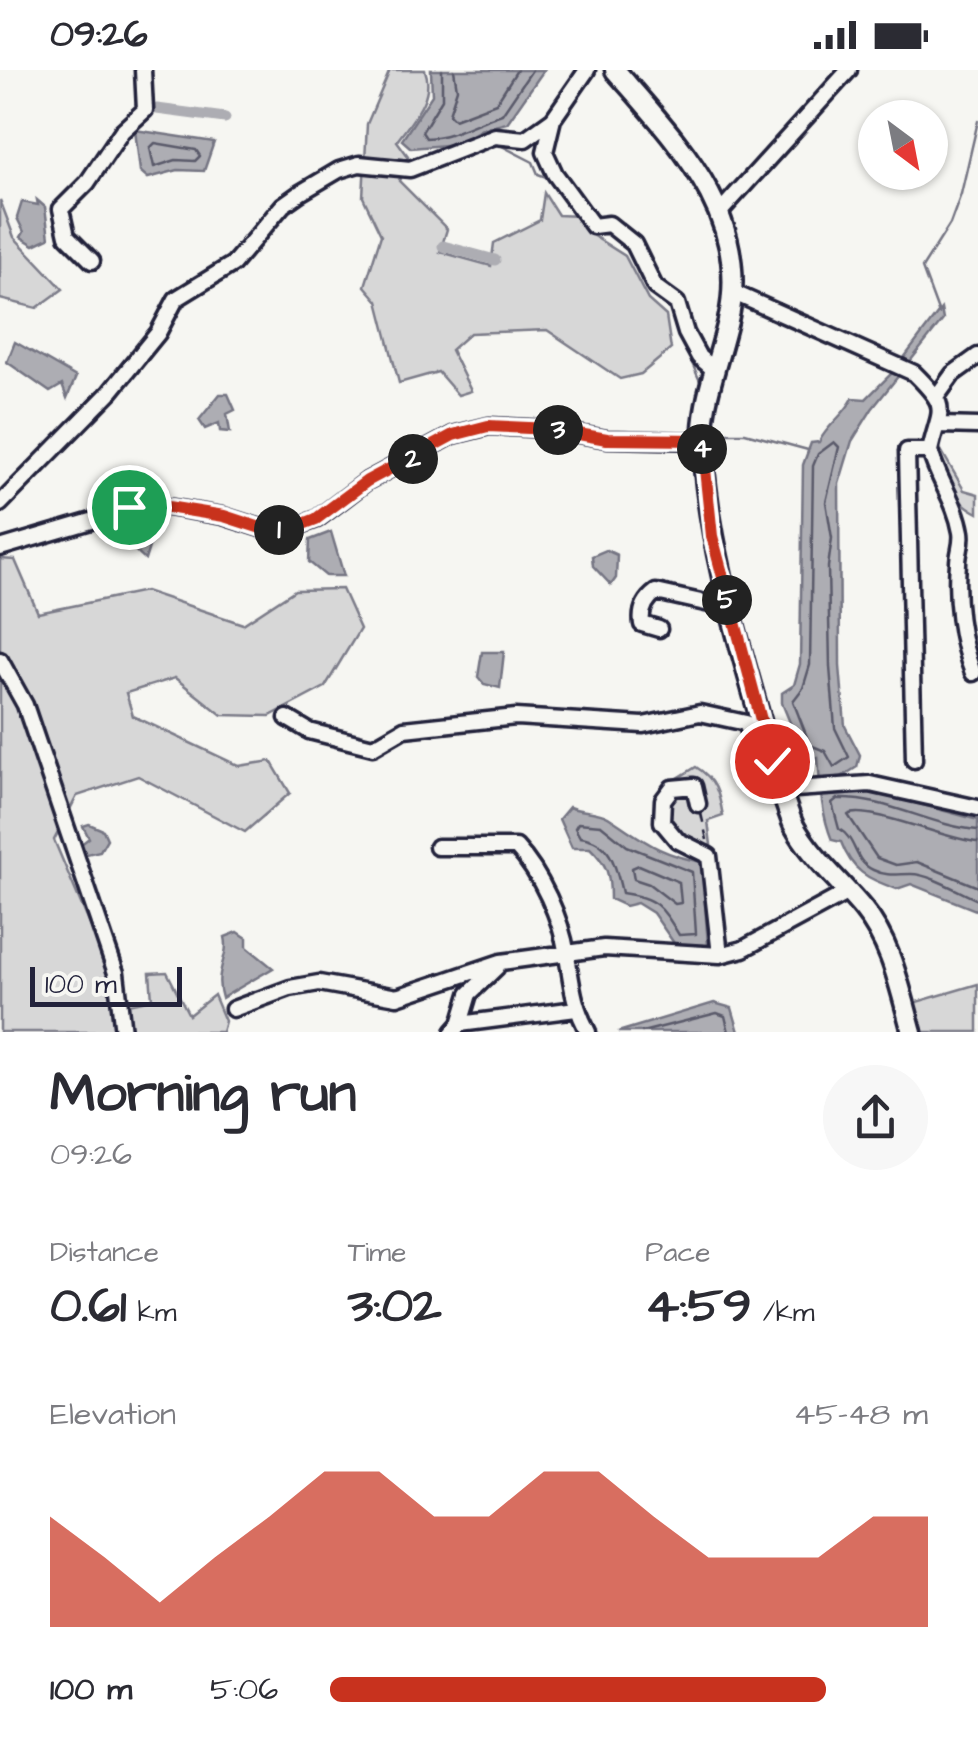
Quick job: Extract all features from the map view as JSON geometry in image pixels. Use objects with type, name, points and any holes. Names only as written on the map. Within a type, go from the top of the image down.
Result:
[{"type":"main road","points":[[615,70],[687,155],[720,212],[732,262],[732,292],[703,409],[702,440],[712,536],[728,608],[780,790],[809,850],[882,936],[912,1032]]},
{"type":"street","points":[[92,262],[66,236],[61,209],[87,183],[122,130],[145,110],[143,70]]},
{"type":"street","points":[[0,504],[110,392],[158,333],[176,299],[233,264],[283,205],[339,170],[359,164],[410,169],[494,136],[524,139],[553,119],[587,70]]},
{"type":"street","points":[[720,212],[849,70]]},
{"type":"street","points":[[553,119],[545,152],[555,174],[593,226],[609,224],[634,244],[655,288],[677,302],[699,358],[713,369]]},
{"type":"street","points":[[732,292],[901,367],[937,396],[941,425],[933,435],[930,451],[936,473],[952,498],[963,538],[958,564],[959,609],[973,672]]},
{"type":"street","points":[[937,396],[953,374],[978,356]]},
{"type":"street","points":[[941,425],[978,426]]},
{"type":"street","points":[[0,548],[149,504],[224,516],[270,531],[293,528],[316,519],[367,481],[453,435],[488,426],[550,429],[607,439],[702,440]]},
{"type":"street","points":[[914,760],[906,451],[930,451]]},
{"type":"street","points":[[659,629],[642,624],[641,616],[646,599],[656,592],[728,608]]},
{"type":"street","points":[[0,660],[31,722],[116,973],[123,1032]]},
{"type":"street","points":[[286,718],[308,731],[372,747],[404,729],[516,717],[643,725],[700,713],[740,718],[751,730],[758,758],[771,756]]},
{"type":"street","points":[[780,790],[870,784],[978,808]]},
{"type":"street","points":[[698,804],[694,786],[672,788],[664,800],[662,822],[677,840],[709,856],[720,954]]},
{"type":"street","points":[[437,847],[516,847],[536,868],[567,954],[576,1009],[588,1032]]},
{"type":"street","points":[[233,1009],[290,988],[320,982],[397,997],[501,962],[567,954],[634,947],[720,954],[743,949],[793,925],[848,892]]},
{"type":"street","points":[[501,962],[469,994],[456,1028],[576,1009]]},
{"type":"path","points":[[698,804],[709,856]]},
{"type":"shaded area","points":[[390,70],[425,70],[424,99],[397,141],[408,156],[399,181],[447,229],[440,252],[491,266],[494,243],[540,220],[544,193],[558,215],[579,216],[592,235],[625,256],[648,300],[666,316],[671,349],[641,374],[620,379],[547,330],[470,333],[451,350],[471,391],[458,395],[438,372],[399,383],[378,301],[365,286],[381,235],[363,197],[367,124]]},
{"type":"shaded area","points":[[0,200],[14,237],[63,289],[37,308],[0,299]]},
{"type":"shaded area","points":[[941,450],[964,490],[978,494],[978,513],[961,502],[949,487],[942,470]]},
{"type":"shaded area","points":[[0,559],[15,560],[38,613],[145,591],[243,624],[295,590],[342,589],[360,629],[325,687],[270,716],[222,715],[175,678],[126,693],[133,716],[239,766],[271,761],[290,793],[245,832],[138,776],[77,796],[54,840],[124,1005],[152,999],[150,973],[167,972],[189,1015],[214,995],[225,1021],[222,1032],[0,1032]]},
{"type":"shaded area","points":[[696,767],[712,782],[722,808],[723,816],[708,821],[711,845],[688,843],[665,814],[673,781]]},
{"type":"shaded area","points":[[978,984],[978,1032],[920,1032],[913,1003]]},
{"type":"water","points":[[431,70],[544,70],[507,123],[482,129],[457,144],[411,148],[402,140],[432,95]]},
{"type":"water","points":[[135,130],[214,142],[204,171],[178,170],[148,178],[140,171]]},
{"type":"water","points":[[37,200],[45,207],[49,238],[34,245],[21,237],[24,232],[17,218],[22,202],[38,205]]},
{"type":"water","points":[[941,309],[943,320],[872,409],[852,441],[839,484],[840,666],[845,726],[860,755],[857,767],[835,781],[978,820],[978,911],[911,884],[897,889],[856,867],[841,842],[832,840],[822,799],[818,757],[805,759],[782,703],[782,693],[794,685],[800,664],[803,465],[811,443],[819,442],[853,398],[866,399],[894,371]]},
{"type":"water","points":[[15,342],[76,377],[67,398],[62,385],[50,392],[7,362]]},
{"type":"water","points":[[220,394],[228,394],[235,410],[227,414],[230,432],[220,431],[219,423],[205,429],[199,420]]},
{"type":"water","points":[[158,518],[145,560],[130,543],[130,527],[133,520]]},
{"type":"water","points":[[331,532],[344,576],[326,576],[309,562],[310,540]]},
{"type":"water","points":[[606,550],[617,555],[616,578],[611,585],[593,566],[592,556]]},
{"type":"water","points":[[482,652],[504,652],[500,688],[484,684],[478,677]]},
{"type":"water","points":[[569,807],[604,815],[662,850],[702,862],[708,946],[676,946],[653,913],[637,903],[625,906],[610,899],[601,860],[590,848],[572,848],[559,819]]},
{"type":"water","points":[[89,824],[103,830],[107,839],[100,851],[82,855],[80,845],[89,838],[83,826]]},
{"type":"water","points":[[238,932],[247,938],[247,947],[273,968],[222,998],[219,980],[225,937]]},
{"type":"water","points":[[714,1003],[732,1008],[739,1032],[618,1032]]},
{"type":"waterway","points":[[157,109],[225,118]]},
{"type":"waterway","points":[[939,314],[922,268],[950,224],[978,121]]},
{"type":"waterway","points":[[496,143],[533,162],[538,174],[549,178]]},
{"type":"waterway","points":[[614,236],[633,255]]},
{"type":"waterway","points":[[443,246],[495,260]]},
{"type":"waterway","points":[[642,276],[648,290],[666,303]]},
{"type":"waterway","points":[[680,336],[703,388]]},
{"type":"waterway","points":[[711,433],[745,433],[808,450]]},
{"type":"route","points":[[129,507],[149,504],[224,516],[270,531],[316,519],[367,481],[398,468],[453,435],[488,426],[550,429],[607,439],[702,440],[712,536],[728,608],[772,761]]}]
